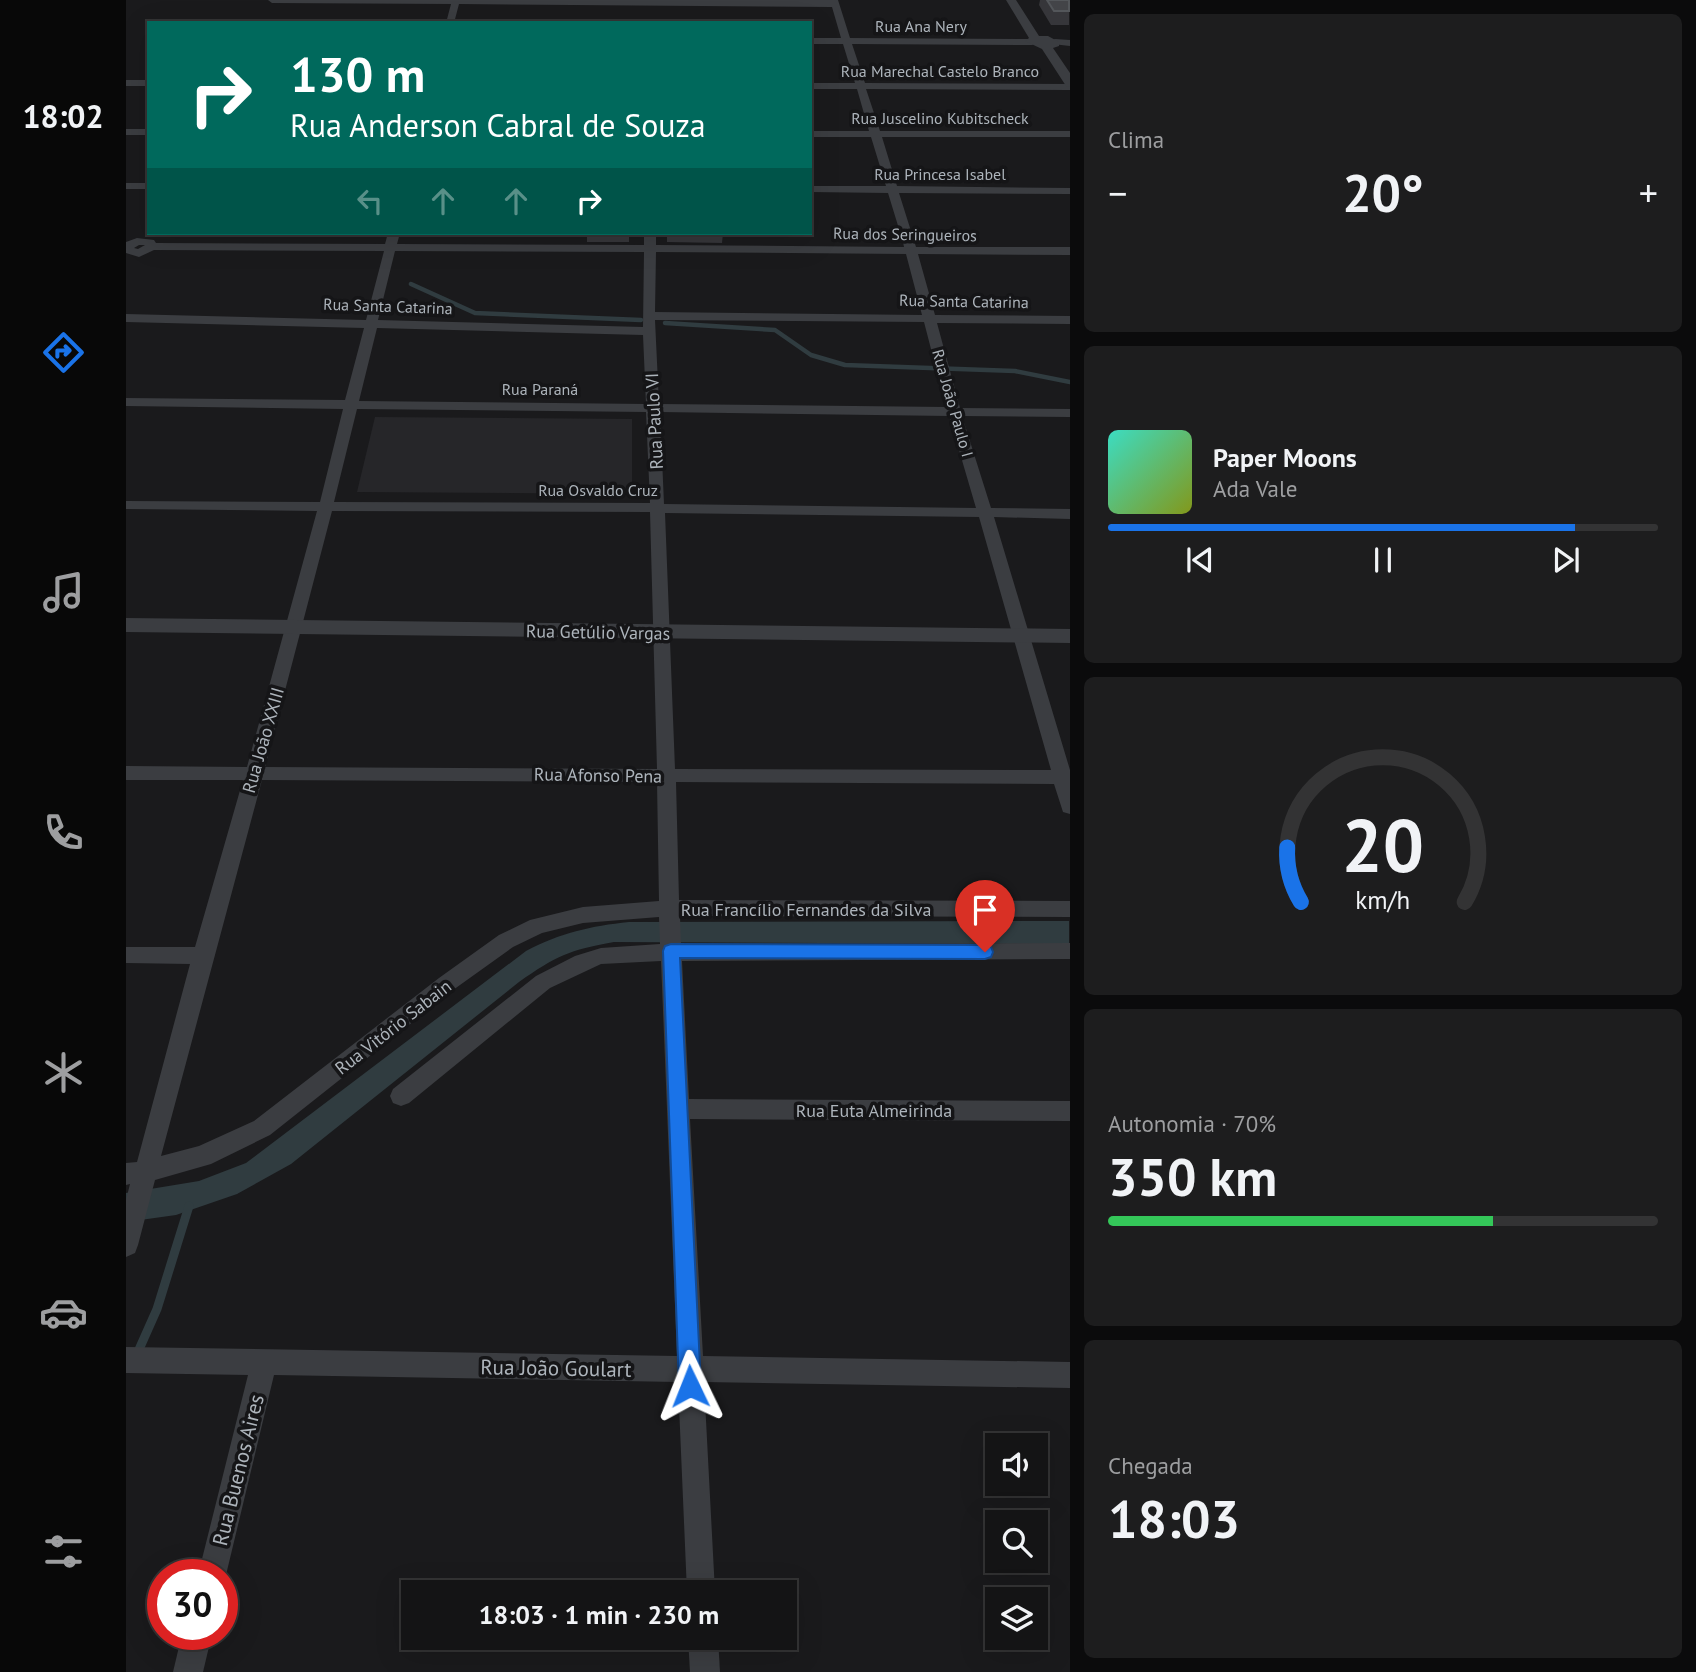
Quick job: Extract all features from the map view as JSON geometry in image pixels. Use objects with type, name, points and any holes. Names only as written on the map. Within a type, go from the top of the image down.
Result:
[{"type":"street","points":[[272,0],[647,4],[835,2]]},
{"type":"street","points":[[1011,0],[1043,42],[1069,85]]},
{"type":"street","points":[[1025,0],[1043,42]]},
{"type":"street","points":[[451,21],[456,1]]},
{"type":"street","name":"Rua João Paulo I","points":[[835,2],[911,249],[954,411],[1065,777],[1069,807]]},
{"type":"street","name":"Rua Ana Nery","points":[[812,41],[1069,43]]},
{"type":"street","points":[[126,83],[147,83]]},
{"type":"street","name":"Rua Marechal Castelo Branco","points":[[812,86],[1069,85]]},
{"type":"street","points":[[126,132],[147,132]]},
{"type":"street","name":"Rua Juscelino Kubitscheck","points":[[812,134],[1069,134]]},
{"type":"street","points":[[126,186],[147,186]]},
{"type":"street","name":"Rua Princesa Isabel","points":[[812,189],[1069,191]]},
{"type":"street","points":[[126,267],[128,248],[143,236],[152,246],[144,252],[128,248]]},
{"type":"street","name":"Rua dos Seringueiros","points":[[152,246],[392,239],[650,240],[911,249],[1069,251]]},
{"type":"street","name":"Rua João XXIII","points":[[129,1235],[139,1177],[296,626],[353,405],[392,239]]},
{"type":"street","name":"Rua Paulo VI","points":[[650,240],[649,324],[663,634],[671,948],[700,1580]]},
{"type":"street","name":"Rua Santa Catarina","points":[[126,318],[373,323],[649,324],[929,318],[1069,320]]},
{"type":"street","name":"Rua Paraná","points":[[126,402],[1069,413]]},
{"type":"street","name":"Rua Osvaldo Cruz","points":[[126,505],[1069,514]]},
{"type":"street","name":"Rua Getúlio Vargas","points":[[126,625],[663,634],[1069,636]]},
{"type":"street","name":"Rua Afonso Pena","points":[[126,773],[255,771],[1065,777]]},
{"type":"street","name":"Rua Francílio Fernandes da Silva","points":[[670,914],[1069,909]]},
{"type":"street","name":"Rua Vitório Sabain","points":[[139,1177],[203,1156],[262,1128],[446,984],[514,937],[537,926],[583,915],[670,914]]},
{"type":"street","points":[[401,1096],[523,996],[563,970],[601,956],[671,948],[1069,951]]},
{"type":"street","points":[[126,955],[203,956]]},
{"type":"street","name":"Rua Euta Almeirinda","points":[[679,1110],[1069,1111]]},
{"type":"street","name":"Rua João Goulart","points":[[138,1361],[1069,1375]]},
{"type":"street","name":"Rua Buenos Aires","points":[[216,1559],[264,1364]]},
{"type":"street","points":[[188,1672],[193,1650]]},
{"type":"street","points":[[704,1650],[705,1672]]},
{"type":"shaded area","points":[[375,417],[632,419],[632,494],[357,492]]},
{"type":"shaded area","points":[[1069,921],[1069,944],[614,942],[574,951],[553,960],[519,982],[291,1164],[237,1194],[176,1215],[126,1222],[126,1193],[199,1181],[246,1163],[526,951],[564,935],[629,922]]},
{"type":"building","points":[[1047,0],[1069,0],[1069,11],[1054,11]]},
{"type":"waterway","points":[[411,284],[475,313],[641,320]]},
{"type":"waterway","points":[[665,323],[775,330],[811,355],[845,365],[1015,371],[1070,382]]},
{"type":"waterway","points":[[137,1354],[157,1309],[189,1206]]},
{"type":"route","points":[[690,1386],[671,951],[985,952]]}]
